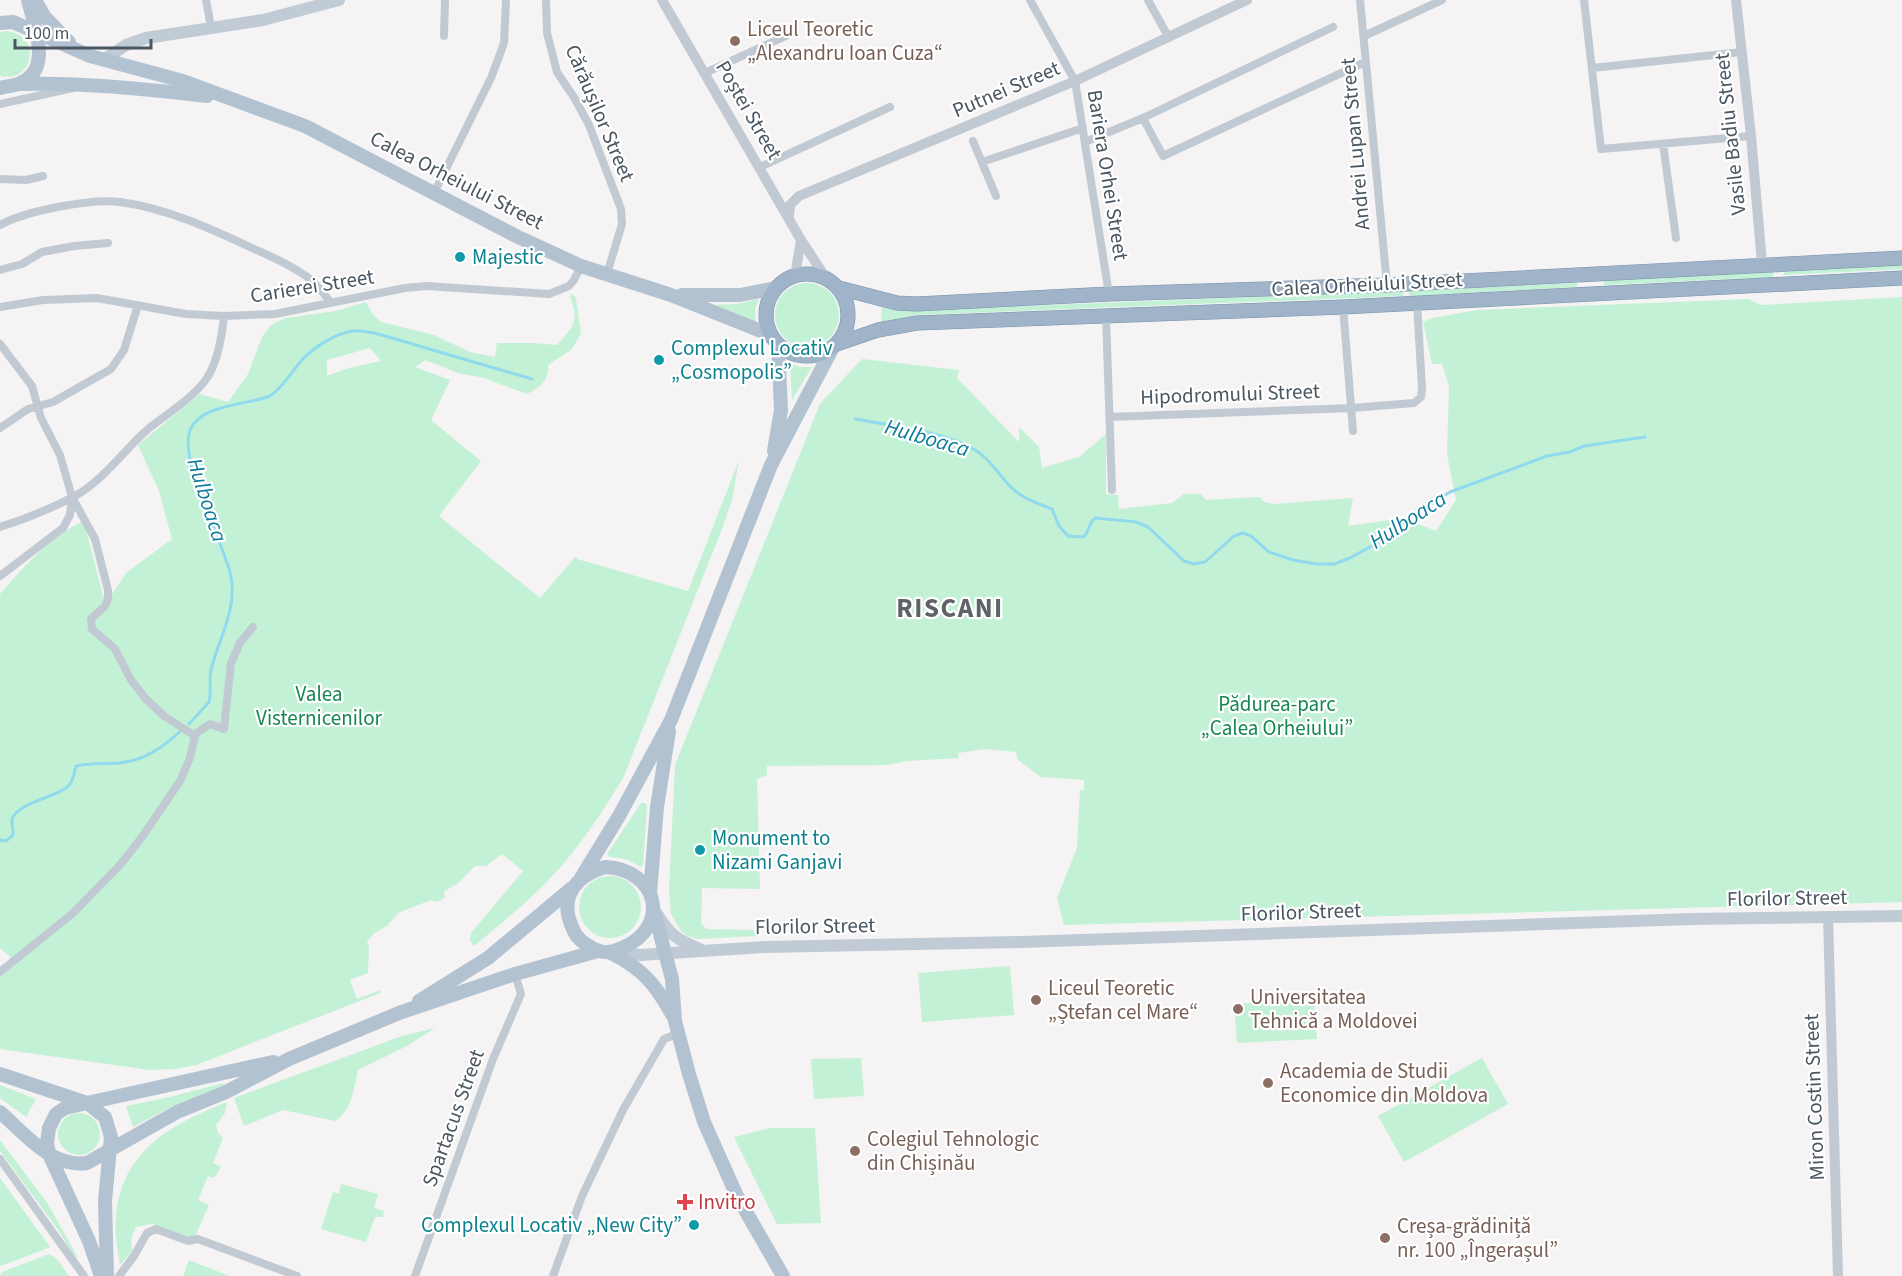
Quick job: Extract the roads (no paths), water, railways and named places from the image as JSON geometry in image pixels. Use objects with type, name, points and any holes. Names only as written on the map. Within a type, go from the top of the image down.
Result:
[{"type":"highway","name":"Calea Orheiului Street","points":[[839,288],[908,304],[1109,294],[1387,285],[1902,258]]},
{"type":"highway","points":[[1592,274],[1593,293]]},
{"type":"highway","points":[[816,275],[826,278],[839,288],[846,302],[849,316],[845,331],[834,346],[821,354],[798,356],[775,340],[767,323],[766,311],[770,299],[776,288],[795,276],[816,275]]},
{"type":"highway","name":"Calea Orheiului Street","points":[[834,346],[879,330],[917,323],[1343,307],[1902,278]]},
{"type":"main road","points":[[5,86],[32,75],[37,68],[39,50],[28,0]]},
{"type":"main road","points":[[36,0],[44,16],[77,50]]},
{"type":"main road","points":[[103,60],[135,41],[284,15],[339,0]]},
{"type":"main road","name":"Calea Orheiului Street","points":[[0,22],[13,22],[103,60],[183,81],[323,134],[516,236],[582,266],[671,295],[775,340]]},
{"type":"main road","name":"Calea Orheiului Street","points":[[5,86],[85,85],[226,98]]},
{"type":"main road","name":"Calea Orheiului Street","points":[[671,295],[720,296],[776,288]]},
{"type":"main road","points":[[771,465],[781,410],[775,340]]},
{"type":"main road","points":[[677,1027],[661,994],[645,975],[628,961],[584,944],[574,932],[568,918],[568,902],[577,882],[619,816],[671,720],[771,465],[834,346]]},
{"type":"main road","points":[[671,720],[657,807],[650,893],[653,908],[672,979],[677,1027],[689,1074],[712,1141],[742,1204],[783,1276]]},
{"type":"main road","points":[[399,1013],[488,958],[593,870],[619,867],[632,872],[650,893]]},
{"type":"main road","points":[[0,1112],[49,1154],[80,1164],[93,1161],[177,1112],[226,1092],[289,1059],[399,1013],[515,974],[630,945],[646,932],[653,908]]},
{"type":"main road","name":"Florilor Street","points":[[653,908],[672,935],[701,950]]},
{"type":"main road","name":"Florilor Street","points":[[604,952],[665,954],[701,950],[1022,942],[1691,919],[1902,916]]},
{"type":"main road","name":"Florilor Street","points":[[672,979],[674,966],[681,958],[701,950]]},
{"type":"main road","points":[[101,1276],[89,1241],[49,1154],[48,1134],[53,1118],[65,1108],[289,1059]]},
{"type":"main road","points":[[0,1074],[87,1103],[100,1112],[108,1124],[111,1137],[105,1209],[107,1276]]},
{"type":"street","points":[[206,0],[211,27]]},
{"type":"street","points":[[444,36],[445,0]]},
{"type":"street","points":[[434,193],[491,78],[500,54],[504,43],[506,0]]},
{"type":"street","name":"Cărăușilor Street","points":[[546,0],[547,33],[557,72],[589,125],[621,209],[622,224],[607,274]]},
{"type":"street","name":"Poștei Street","points":[[662,0],[801,240],[826,278]]},
{"type":"street","name":"Bariera Orhei Street","points":[[1030,0],[1074,81],[1109,294]]},
{"type":"street","points":[[1148,0],[1169,38]]},
{"type":"street","name":"Putnei Street","points":[[789,216],[790,205],[799,196],[1074,81],[1247,0]]},
{"type":"street","name":"Andrei Lupan Street","points":[[1360,0],[1387,285]]},
{"type":"street","points":[[1364,36],[1442,0]]},
{"type":"street","points":[[1584,0],[1601,149],[1751,136]]},
{"type":"street","name":"Vasile Badiu Street","points":[[1736,0],[1762,264]]},
{"type":"street","points":[[1085,142],[1143,118],[1333,27]]},
{"type":"street","points":[[705,73],[792,33]]},
{"type":"street","points":[[1592,68],[1742,52]]},
{"type":"street","points":[[1143,118],[1163,156],[1365,62]]},
{"type":"street","points":[[0,104],[85,85]]},
{"type":"street","points":[[760,167],[890,107]]},
{"type":"street","points":[[982,162],[1083,128]]},
{"type":"street","points":[[973,141],[996,196]]},
{"type":"street","points":[[1663,144],[1676,238]]},
{"type":"street","points":[[0,179],[26,180],[43,176]]},
{"type":"street","points":[[0,225],[30,214],[98,201],[132,204],[175,216],[225,235],[279,260],[310,279],[331,303]]},
{"type":"street","points":[[795,276],[801,240]]},
{"type":"street","points":[[0,270],[22,264],[42,252],[108,243]]},
{"type":"street","name":"Carierei Street","points":[[0,307],[70,298],[97,298],[186,315],[275,314],[405,288],[427,286],[549,294],[569,286],[582,266]]},
{"type":"street","name":"Hipodromului Street","points":[[1110,417],[1414,404],[1421,398],[1422,388],[1417,303]]},
{"type":"street","points":[[0,428],[22,412],[61,399],[111,369],[124,350],[138,305]]},
{"type":"street","name":"Hipodromului Street","points":[[1343,307],[1353,431]]},
{"type":"street","points":[[0,527],[72,497],[105,471],[139,437],[198,390],[213,364],[222,335],[224,316]]},
{"type":"street","name":"Hipodromului Street","points":[[1106,316],[1112,490]]},
{"type":"street","points":[[0,344],[32,386],[41,418],[60,455],[72,497],[95,539],[108,590],[108,599],[105,606],[92,618],[92,629],[115,649],[131,680],[146,699],[164,716],[195,736]]},
{"type":"street","points":[[0,576],[63,528],[70,515],[72,497]]},
{"type":"street","points":[[0,972],[72,914],[120,865],[180,781],[198,732],[210,724],[224,729],[231,663],[240,643],[253,627]]},
{"type":"street","name":"Miron Costin Street","points":[[1828,917],[1838,1276]]},
{"type":"street","name":"Spartacus Street","points":[[415,1276],[493,1059],[521,994],[515,974]]},
{"type":"street","points":[[554,1276],[582,1196],[622,1110],[664,1039],[677,1027]]},
{"type":"street","points":[[0,1159],[84,1276]]},
{"type":"street","points":[[120,1276],[150,1231],[161,1230],[188,1241],[201,1240],[297,1276]]},
{"type":"waterway","name":"Hulboaca","points":[[189,724],[209,702],[211,670],[232,600],[231,577],[227,562],[195,480],[190,460],[188,442],[191,428],[197,420],[205,414],[227,406],[270,396],[312,351],[332,338],[353,331],[381,335],[532,379]]},
{"type":"waterway","name":"Hulboaca","points":[[855,419],[931,433],[972,448],[987,460],[1017,493],[1052,509],[1059,526],[1068,536],[1084,537],[1095,518],[1136,522],[1148,527],[1184,561],[1194,564],[1205,562],[1234,536],[1243,533],[1251,536],[1269,552],[1293,560],[1334,564],[1386,538],[1412,515],[1450,492],[1547,456],[1570,452],[1584,446],[1645,437]]},
{"type":"waterway","name":"Hulboaca","points":[[0,840],[6,841],[13,835],[12,819],[18,811],[70,784],[76,766],[128,762],[146,756],[182,730]]},
{"type":"place","name":"Liceul Teoretic „Alexandru Ioan Cuza“","points":[[735,41]]},
{"type":"place","name":"Majestic","points":[[460,257]]},
{"type":"place","name":"Complexul Locativ „Cosmopolis”","points":[[659,360]]},
{"type":"place","name":"Monument to Nizami Ganjavi","points":[[700,850]]},
{"type":"place","name":"Liceul Teoretic „Ștefan cel Mare“","points":[[1036,1000]]},
{"type":"place","name":"Universitatea Tehnică a Moldovei","points":[[1238,1009]]},
{"type":"place","name":"Academia de Studii Economice din Moldova","points":[[1268,1083]]},
{"type":"place","name":"Colegiul Tehnologic din Chișinău","points":[[855,1151]]},
{"type":"place","name":"Invitro","points":[[685,1202]]},
{"type":"place","name":"Complexul Locativ „New City”","points":[[694,1225]]},
{"type":"place","name":"Creșa-grădiniță nr. 100 „Îngerașul”","points":[[1385,1238]]},
{"type":"district","name":"RISCANI","points":[[950,608]]},
{"type":"park label","name":"Valea Visternicenilor","points":[[319,706]]},
{"type":"park label","name":"Pădurea-parc „Calea Orheiului”","points":[[1277,716]]}]
